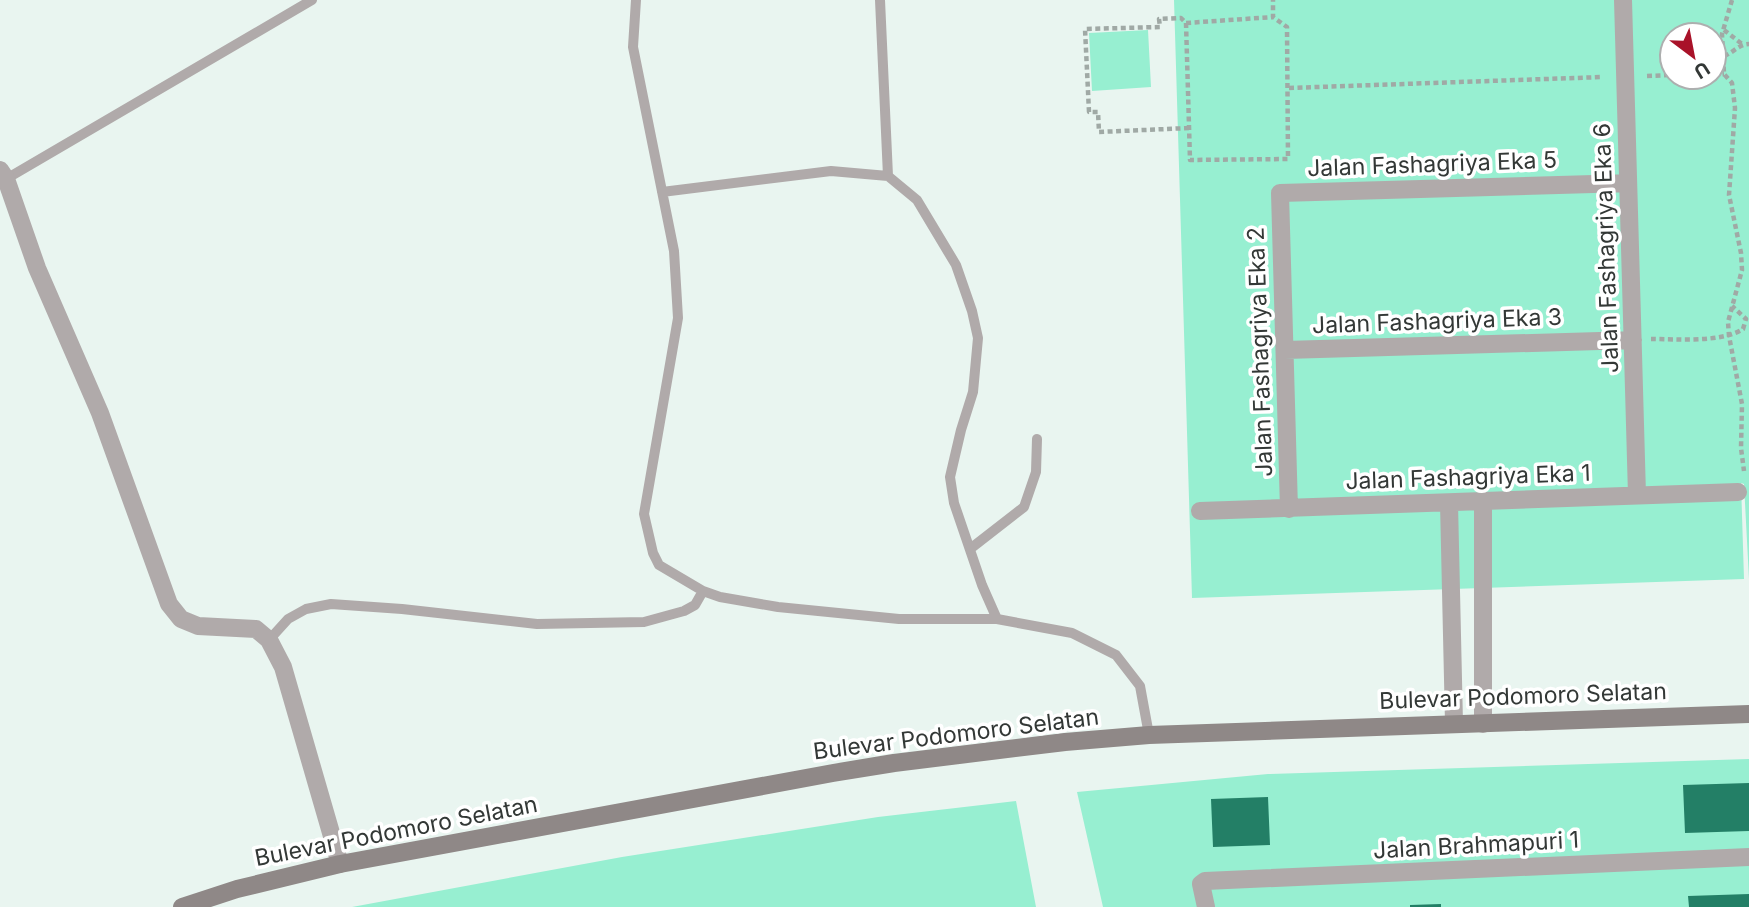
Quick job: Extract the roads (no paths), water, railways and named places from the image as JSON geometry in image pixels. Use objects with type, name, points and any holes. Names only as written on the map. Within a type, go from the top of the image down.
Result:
[{"type":"street","name":"Jalan Fashagriya Eka 6","points":[[1623,0],[1637,495]]},
{"type":"street","points":[[3,174],[37,268],[100,413],[169,604],[181,620],[198,625],[256,629],[269,640],[283,667],[340,864]]},
{"type":"street","name":"Jalan Fashagriya Eka 5","points":[[1280,193],[1628,183]]},
{"type":"street","name":"Jalan Fashagriya Eka 2","points":[[1280,193],[1289,509]]},
{"type":"street","name":"Jalan Fashagriya Eka 3","points":[[1285,351],[1633,340]]},
{"type":"street","name":"Jalan Fashagriya Eka 1","points":[[1200,511],[1738,492]]},
{"type":"street","points":[[1483,502],[1483,723]]},
{"type":"street","points":[[1449,503],[1454,723]]},
{"type":"street","name":"Bulevar Podomoro Selatan","points":[[182,907],[237,889],[340,864],[894,763],[1065,742],[1150,735],[1749,714]]},
{"type":"street","name":"Jalan Brahmapuri 1","points":[[1206,907],[1202,884],[1205,881],[1749,857]]},
{"type":"lane","points":[[3,174],[312,0]]},
{"type":"lane","points":[[636,0],[633,47],[674,251],[678,318],[645,514],[653,553],[659,565],[703,591],[720,597],[778,607],[899,619],[997,619],[1072,633],[1116,655],[1140,686],[1150,735]]},
{"type":"lane","points":[[880,0],[888,176]]},
{"type":"lane","points":[[662,192],[831,171],[888,176],[917,200],[950,255],[972,312],[978,338],[973,392],[950,477],[954,503],[997,619]]},
{"type":"lane","points":[[970,549],[1024,507],[1036,472],[1037,439]]},
{"type":"lane","points":[[269,640],[288,619],[306,609],[331,604],[402,608],[537,624],[644,622],[684,611],[695,604],[703,591]]}]
